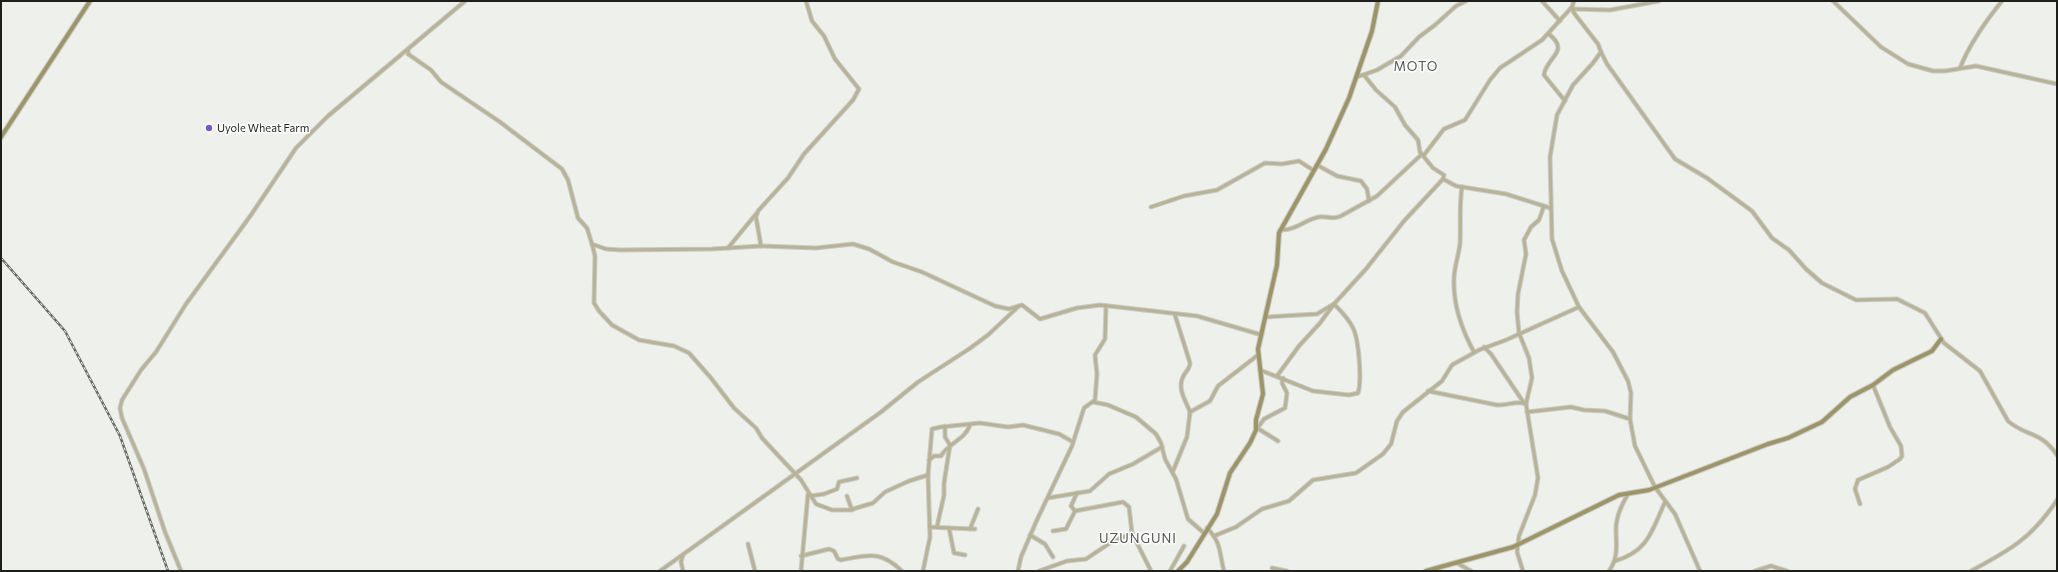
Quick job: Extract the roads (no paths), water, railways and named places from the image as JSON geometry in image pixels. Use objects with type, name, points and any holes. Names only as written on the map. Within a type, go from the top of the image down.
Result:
[{"type":"street","points":[[1,137],[90,1]]},
{"type":"street","points":[[181,571],[165,532],[144,469],[123,422],[120,410],[122,400],[139,373],[172,328],[186,304],[251,215],[292,151],[318,124],[465,1]]},
{"type":"street","points":[[728,248],[768,199],[788,178],[804,154],[853,100],[858,90],[835,59],[824,36],[810,19],[806,1]]},
{"type":"street","points":[[1256,429],[1256,420],[1263,394],[1258,355],[1277,265],[1278,239],[1280,230],[1333,135],[1357,77],[1372,31],[1378,1]]},
{"type":"street","points":[[1357,77],[1382,68],[1401,56],[1419,36],[1435,26],[1456,6],[1466,1]]},
{"type":"street","points":[[1542,1],[1560,21]]},
{"type":"street","points":[[1280,230],[1292,228],[1320,217],[1337,218],[1377,196],[1423,155],[1444,130],[1465,120],[1490,80],[1500,68],[1549,34],[1572,8],[1574,1]]},
{"type":"street","points":[[1572,8],[1610,10],[1659,1]]},
{"type":"street","points":[[1833,1],[1881,47],[1899,60],[1933,71],[1945,71],[1976,66],[1986,67],[2057,84]]},
{"type":"street","points":[[1960,68],[1968,48],[2002,1]]},
{"type":"street","points":[[1572,8],[1577,18],[1598,44],[1607,64],[1675,159],[1707,178],[1752,211],[1768,233],[1789,250],[1806,269],[1822,283],[1856,300],[1897,299],[1925,312],[1941,339],[1980,371],[2008,421],[2014,426],[2046,441],[2057,455]]},
{"type":"street","points":[[1549,34],[1557,42],[1558,50],[1544,74],[1565,100]]},
{"type":"street","points":[[408,49],[408,54],[431,70],[437,79],[508,128],[562,169],[568,180],[578,218],[587,228],[592,244],[595,259],[594,303],[599,312],[612,325],[635,338],[652,344],[674,346],[689,354],[711,378],[734,408],[756,428],[762,438],[795,473],[816,504],[825,509],[841,511],[852,510],[873,503],[885,492],[909,481],[928,475]]},
{"type":"street","points":[[1601,52],[1593,63],[1572,85],[1557,114],[1551,148],[1550,226],[1553,244],[1579,307],[1613,352],[1626,376],[1632,393],[1630,420],[1635,446],[1655,487],[1675,514],[1700,571]]},
{"type":"street","points":[[1278,376],[1299,346],[1320,323],[1334,304],[1366,270],[1404,221],[1443,179],[1444,175],[1433,168],[1418,150],[1418,140],[1402,120],[1395,107],[1376,90],[1364,75]]},
{"type":"street","points":[[1151,207],[1184,196],[1216,190],[1265,163],[1282,164],[1299,161],[1313,170]]},
{"type":"street","points":[[1317,165],[1337,176],[1361,181],[1367,189],[1369,201]]},
{"type":"street","points":[[1443,179],[1462,188],[1506,194],[1550,208]]},
{"type":"street","points":[[1462,188],[1460,208],[1460,244],[1454,286],[1460,323],[1465,330],[1467,341],[1474,352]]},
{"type":"street","points":[[1525,403],[1532,378],[1528,353],[1519,333],[1517,312],[1518,294],[1526,254],[1524,240],[1531,227],[1538,220],[1544,206]]},
{"type":"street","points":[[757,214],[761,246]]},
{"type":"street","points":[[592,244],[616,250],[761,246],[816,248],[848,244],[857,245],[893,262],[922,272],[995,306],[1009,309],[1020,305]]},
{"type":"street","points":[[1266,317],[1314,314],[1334,304]]},
{"type":"street","points":[[1260,370],[1313,391],[1349,395],[1358,393],[1360,374],[1356,334],[1349,322],[1334,304]]},
{"type":"street","points":[[660,571],[922,380],[974,346],[1020,305]]},
{"type":"street","points":[[1020,305],[1040,319],[1083,306],[1106,306],[1175,315],[1197,316],[1262,335]]},
{"type":"street","points":[[1018,571],[1030,535],[1073,442],[1084,408],[1093,402],[1095,398],[1097,378],[1095,355],[1105,339],[1107,320],[1106,306]]},
{"type":"street","points":[[1214,536],[1236,527],[1262,509],[1289,501],[1313,480],[1356,473],[1386,451],[1391,444],[1399,416],[1442,381],[1452,365],[1466,359],[1474,352],[1484,347],[1579,307]]},
{"type":"street","points":[[1173,471],[1187,437],[1190,412],[1180,385],[1182,378],[1189,369],[1190,363],[1175,315]]},
{"type":"street","points":[[1426,571],[1517,546],[1539,533],[1610,499],[1655,487],[1768,444],[1800,434],[1822,422],[1850,397],[1873,385],[1893,370],[1932,351],[1941,339]]},
{"type":"street","points":[[1484,347],[1492,354],[1525,403],[1537,461],[1538,478],[1535,495],[1520,530],[1517,546],[1522,570],[1517,571]]},
{"type":"street","points":[[1190,412],[1210,401],[1218,386],[1258,355]]},
{"type":"street","points":[[1178,571],[1187,562],[1219,510],[1230,472],[1250,443],[1256,429],[1264,419],[1285,408],[1287,393],[1282,383],[1283,378]]},
{"type":"street","points":[[1860,504],[1855,489],[1858,480],[1888,467],[1902,456],[1901,446],[1890,426],[1873,385]]},
{"type":"street","points":[[1428,391],[1497,405],[1525,403]]},
{"type":"street","points":[[1093,402],[1114,407],[1136,417],[1156,434],[1162,447],[1165,459],[1173,471],[1188,519],[1204,533]]},
{"type":"street","points":[[1527,412],[1571,407],[1605,411],[1630,420]]},
{"type":"street","points":[[923,571],[928,554],[930,527],[928,475],[931,430],[946,426],[980,423],[1008,427],[1027,425],[1059,434],[1073,442]]},
{"type":"street","points":[[929,460],[934,456],[940,456],[943,451],[950,448],[966,434],[970,425]]},
{"type":"street","points":[[938,527],[950,448],[950,444],[945,437],[946,426]]},
{"type":"street","points":[[1256,429],[1278,441]]},
{"type":"street","points":[[1048,498],[1090,491],[1109,474],[1131,465],[1162,447]]},
{"type":"street","points":[[809,495],[829,492],[836,489],[838,482],[857,478]]},
{"type":"street","points":[[1075,511],[1071,506],[1077,493]]},
{"type":"street","points":[[1609,571],[1615,561],[1618,515],[1629,493]]},
{"type":"street","points":[[801,571],[809,495]]},
{"type":"street","points":[[847,496],[852,510]]},
{"type":"street","points":[[1971,571],[2010,550],[2027,536],[2037,527],[2057,500]]},
{"type":"street","points":[[1615,561],[1632,555],[1643,546],[1666,502]]},
{"type":"street","points":[[1075,511],[1125,503],[1129,508],[1132,533],[1151,571]]},
{"type":"street","points":[[970,529],[978,510]]},
{"type":"street","points":[[1053,531],[1066,529],[1071,523],[1075,511]]},
{"type":"street","points":[[930,527],[975,529]]},
{"type":"street","points":[[949,528],[954,553],[965,555]]},
{"type":"street","points":[[1207,528],[1219,545],[1224,571]]},
{"type":"street","points":[[1039,571],[1070,561],[1086,559],[1110,543],[1132,533]]},
{"type":"street","points":[[1030,535],[1045,544],[1053,557]]},
{"type":"street","points":[[748,544],[755,571]]},
{"type":"street","points":[[1170,571],[1184,546]]},
{"type":"street","points":[[802,556],[829,549],[834,551],[841,560],[863,555],[877,555],[892,562],[902,571]]},
{"type":"street","points":[[683,555],[681,562],[683,571]]},
{"type":"street","points":[[1455,562],[1471,571]]},
{"type":"street","points":[[1755,571],[1771,566],[1787,571]]},
{"type":"street","points":[[1272,568],[1287,571]]},
{"type":"railway","points":[[1,258],[65,331],[120,436],[168,571]]},
{"type":"place","name":"Uyole Wheat Farm","points":[[209,128]]},
{"type":"district","name":"MOTO","points":[[1416,66]]},
{"type":"district","name":"UZUNGUNI","points":[[1138,538]]}]
